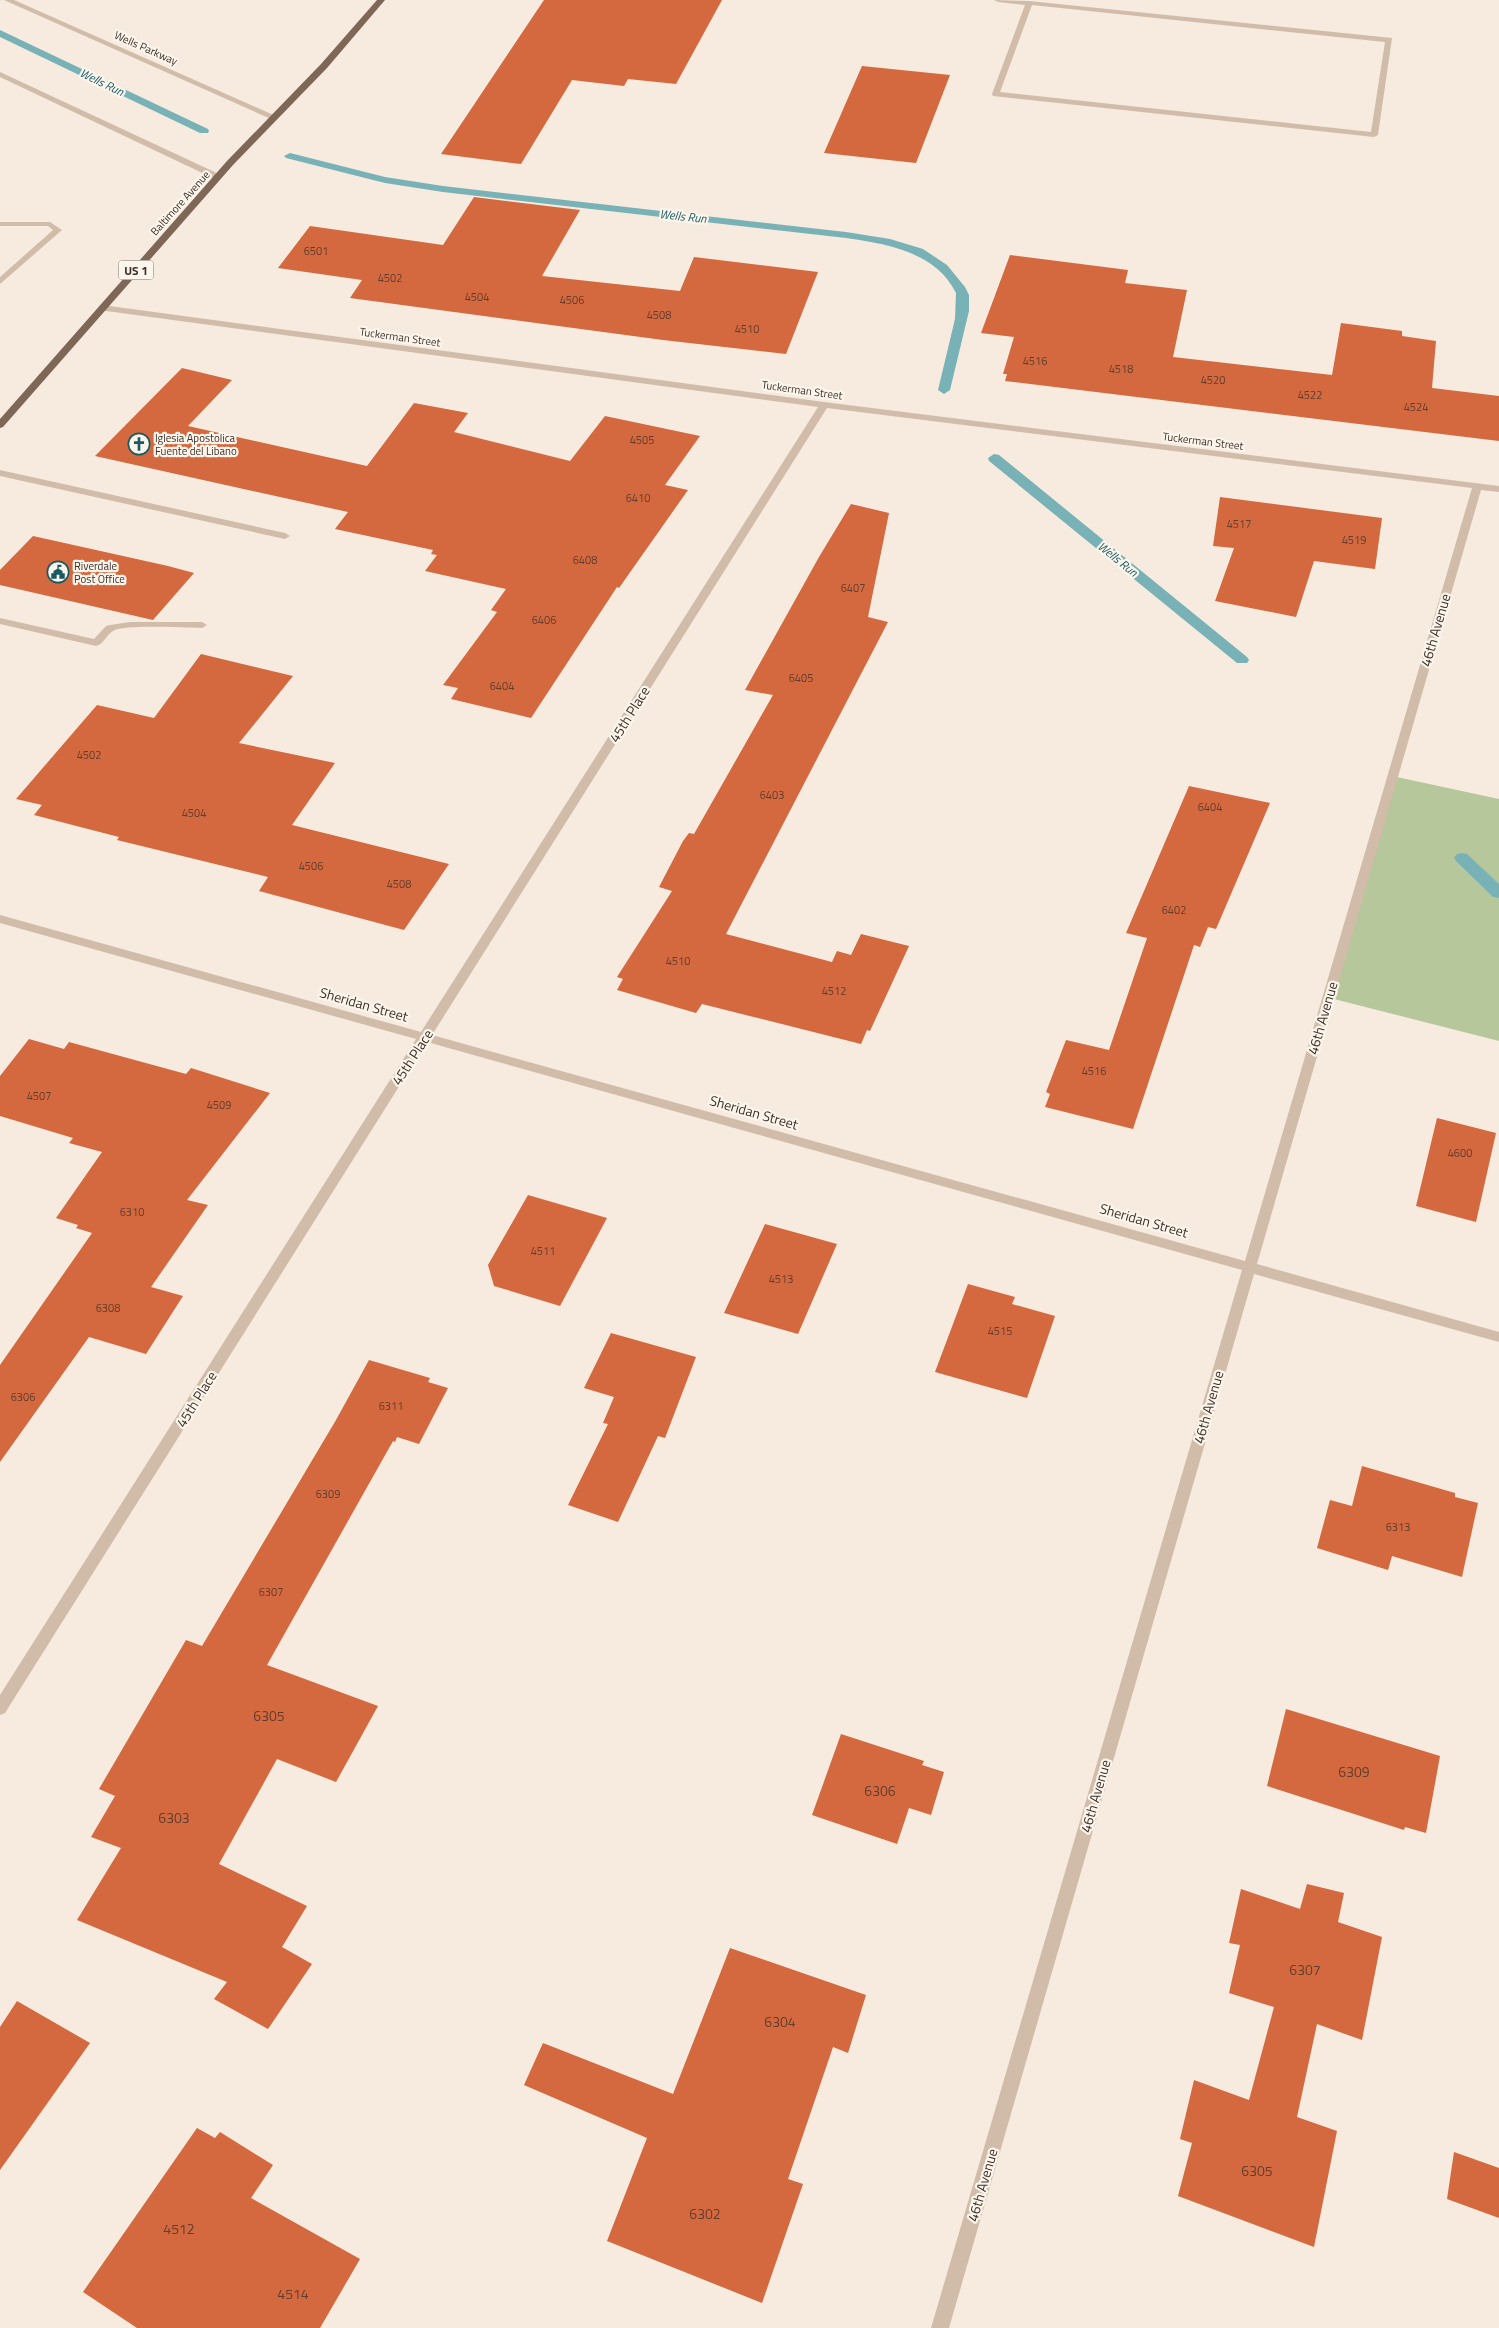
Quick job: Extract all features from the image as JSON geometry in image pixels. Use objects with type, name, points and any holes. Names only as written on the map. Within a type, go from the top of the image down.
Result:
[{"type":"main road","name":"Baltimore Avenue","points":[[0,424],[218,176],[324,66],[381,0]]},
{"type":"street","name":"Wells Parkway","points":[[8,0],[274,118]]},
{"type":"street","points":[[998,0],[1029,3],[1389,40],[1374,135],[996,94],[1029,3]]},
{"type":"street","points":[[0,74],[218,176]]},
{"type":"street","points":[[0,224],[50,224],[58,230],[0,281]]},
{"type":"street","name":"Tuckerman Street","points":[[102,308],[824,405],[1499,489]]},
{"type":"street","name":"45th Place","points":[[0,1708],[824,405]]},
{"type":"street","points":[[0,474],[34,479],[285,536]]},
{"type":"street","name":"46th Avenue","points":[[940,2328],[1478,486]]},
{"type":"street","points":[[0,621],[96,643],[110,628],[130,625],[202,625]]},
{"type":"street","name":"Sheridan Street","points":[[0,919],[1499,1336]]},
{"type":"green space","points":[[1392,776],[1499,799],[1499,1041],[1330,998]]},
{"type":"building","points":[[544,0],[722,0],[676,84],[628,79],[624,86],[572,80],[521,164],[441,154]]},
{"type":"building","points":[[862,66],[950,75],[916,163],[824,153]]},
{"type":"building","points":[[474,197],[580,210],[542,276],[680,291],[694,257],[818,272],[786,354],[663,340],[350,298],[362,280],[278,268],[310,226],[443,245]]},
{"type":"building","points":[[1010,255],[1128,270],[1125,283],[1187,290],[1173,357],[1332,375],[1341,323],[1402,331],[1402,336],[1436,341],[1432,388],[1499,396],[1499,441],[1005,381],[1007,374],[1003,374],[1014,337],[981,333]]},
{"type":"building","points":[[182,368],[232,380],[188,426],[367,466],[414,403],[468,413],[454,432],[570,461],[605,416],[700,436],[665,485],[688,490],[619,588],[617,587],[531,718],[451,699],[458,688],[443,685],[497,612],[491,610],[506,589],[425,571],[437,555],[431,554],[433,550],[335,529],[348,512],[95,456]]},
{"type":"building","points":[[1220,497],[1382,518],[1375,569],[1314,561],[1296,617],[1215,601],[1234,548],[1213,546]]},
{"type":"building","points":[[851,504],[889,513],[868,617],[888,622],[726,934],[832,962],[837,951],[851,955],[861,934],[909,946],[870,1031],[867,1030],[861,1044],[702,1004],[696,1013],[617,990],[623,979],[617,977],[672,891],[659,887],[683,841],[689,833],[694,834],[773,695],[745,690],[819,557]]},
{"type":"building","points":[[33,536],[194,573],[153,620],[0,585],[0,570]]},
{"type":"building","points":[[201,654],[293,676],[239,743],[335,763],[292,825],[449,864],[404,930],[259,891],[268,877],[117,840],[119,837],[34,815],[42,805],[16,799],[97,705],[154,718]]},
{"type":"building","points":[[1189,786],[1270,803],[1216,929],[1208,927],[1200,947],[1194,945],[1133,1129],[1045,1107],[1050,1094],[1046,1092],[1066,1040],[1109,1050],[1147,938],[1126,933]]},
{"type":"building","points":[[29,1039],[64,1049],[69,1042],[186,1074],[191,1068],[270,1093],[187,1200],[208,1205],[151,1287],[183,1296],[146,1354],[89,1337],[0,1462],[0,1365],[92,1233],[76,1228],[78,1225],[56,1218],[102,1152],[69,1143],[73,1138],[0,1116],[0,1076]]},
{"type":"building","points":[[1437,1118],[1496,1133],[1476,1222],[1416,1206]]},
{"type":"building","points":[[528,1195],[607,1218],[560,1306],[494,1286],[488,1265]]},
{"type":"building","points":[[765,1224],[837,1244],[798,1334],[724,1313]]},
{"type":"building","points":[[968,1284],[1015,1297],[1012,1304],[1055,1316],[1027,1398],[935,1372]]},
{"type":"building","points":[[611,1333],[696,1357],[665,1438],[658,1436],[618,1522],[568,1505],[608,1424],[603,1423],[614,1397],[584,1388]]},
{"type":"building","points":[[369,1360],[430,1378],[428,1382],[448,1388],[419,1444],[397,1437],[395,1442],[393,1441],[267,1665],[378,1706],[336,1782],[277,1759],[219,1864],[307,1906],[282,1947],[312,1964],[268,2029],[214,1999],[227,1982],[77,1920],[121,1848],[91,1837],[115,1796],[99,1789],[186,1640],[202,1646],[336,1420]]},
{"type":"building","points":[[1362,1466],[1455,1493],[1455,1497],[1478,1503],[1462,1577],[1392,1556],[1388,1570],[1317,1548],[1330,1500],[1352,1506]]},
{"type":"building","points":[[1286,1709],[1440,1756],[1426,1833],[1405,1827],[1404,1830],[1267,1786]]},
{"type":"building","points":[[841,1734],[924,1761],[922,1765],[944,1772],[931,1815],[909,1808],[897,1844],[812,1815]]},
{"type":"building","points":[[1307,1884],[1344,1893],[1338,1922],[1382,1937],[1362,2040],[1317,2024],[1297,2117],[1337,2131],[1314,2247],[1178,2196],[1192,2143],[1180,2139],[1194,2080],[1249,2100],[1274,2007],[1229,1993],[1240,1945],[1229,1943],[1241,1889],[1300,1909]]},
{"type":"building","points":[[730,1948],[866,1995],[848,2053],[833,2047],[788,2179],[803,2184],[762,2303],[607,2241],[647,2138],[524,2085],[543,2043],[673,2094]]},
{"type":"building","points":[[17,2001],[90,2043],[0,2170],[0,2027]]},
{"type":"building","points":[[197,2128],[215,2138],[220,2132],[273,2165],[251,2198],[360,2259],[320,2328],[137,2328],[83,2292]]},
{"type":"building","points":[[1454,2152],[1499,2168],[1499,2218],[1447,2199]]},
{"type":"waterway","name":"Wells Run","points":[[0,33],[204,131]]},
{"type":"waterway","name":"Wells Run","points":[[290,156],[385,180],[443,189],[846,235],[890,242],[919,252],[943,268],[958,285],[963,295],[961,319],[944,390]]},
{"type":"waterway","name":"Wells Run","points":[[994,458],[1242,660]]},
{"type":"waterway","name":"Wells Run","points":[[1462,858],[1499,893]]},
{"type":"place","name":"Iglesia Apostolica Fuente del Libano","points":[[139,444]]},
{"type":"place","name":"Riverdale Post Office","points":[[58,572]]}]
